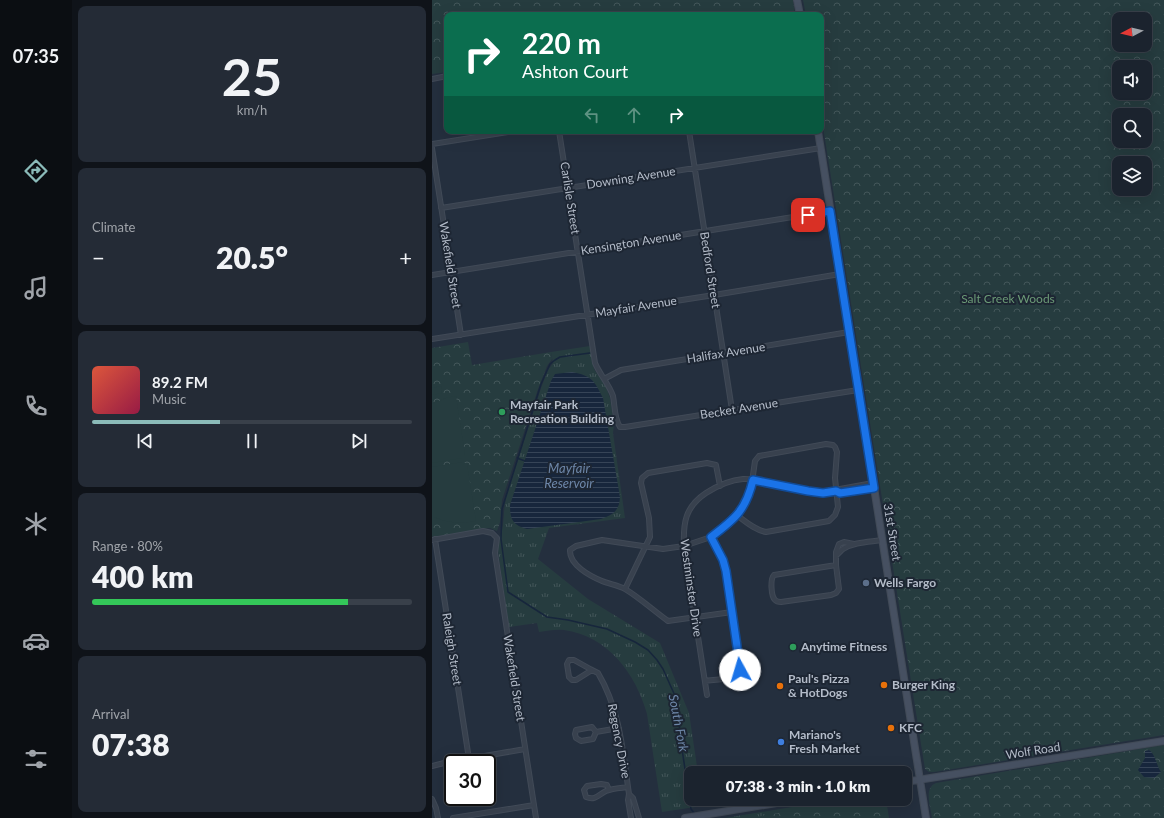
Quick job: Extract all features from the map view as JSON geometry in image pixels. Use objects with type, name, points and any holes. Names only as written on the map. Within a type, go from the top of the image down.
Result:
[{"type":"main road","points":[[798,0],[800,12]]},
{"type":"main road","name":"31st Street","points":[[819,134],[926,818]]},
{"type":"main road","name":"Wolf Road","points":[[912,781],[1164,741]]},
{"type":"main road","points":[[685,818],[758,806]]},
{"type":"street","points":[[432,78],[444,76]]},
{"type":"street","points":[[432,144],[496,134]]},
{"type":"street","name":"Carlisle Street","points":[[559,134],[595,363],[613,398],[617,421],[620,427]]},
{"type":"street","name":"Bedford Street","points":[[689,134],[732,410]]},
{"type":"street","name":"Wakefield Street","points":[[432,148],[461,335]]},
{"type":"street","name":"Downing Avenue","points":[[441,208],[821,148]]},
{"type":"street","name":"Kensington Avenue","points":[[432,275],[830,211]]},
{"type":"street","name":"Mayfair Avenue","points":[[432,339],[840,274]]},
{"type":"street","name":"Halifax Avenue","points":[[604,379],[621,370],[849,332]]},
{"type":"street","name":"Becket Avenue","points":[[620,427],[625,428],[858,390]]},
{"type":"street","points":[[732,612],[668,621],[625,589],[601,581],[584,570],[572,560],[570,550],[576,546],[602,540],[663,549],[684,546],[711,537],[728,526],[738,516],[748,496],[753,480],[755,461],[759,456],[830,444],[835,447],[837,452],[835,478],[838,507],[835,515],[826,522],[766,532],[750,525],[738,516]]},
{"type":"street","points":[[625,589],[650,538],[649,518],[641,483],[644,476],[648,472],[707,463],[716,465],[720,486]]},
{"type":"street","name":"Westminster Drive","points":[[707,695],[684,546],[683,529],[686,516],[692,506],[700,498],[720,486],[735,480],[744,479],[823,493],[840,489],[873,486]]},
{"type":"street","name":"Wakefield Street","points":[[434,539],[484,531],[492,532],[497,538],[495,553],[536,818]]},
{"type":"street","points":[[705,681],[733,677],[738,673],[740,667],[723,560],[711,537]]},
{"type":"street","name":"Raleigh Street","points":[[434,539],[468,754]]},
{"type":"street","points":[[836,565],[774,575],[771,581],[774,599],[777,602],[781,602],[836,593],[839,589],[836,555],[837,548],[840,544],[844,542],[854,544],[882,540]]},
{"type":"street","name":"Regency Drive","points":[[592,670],[576,680],[571,680],[567,666],[568,662],[571,660],[592,670],[598,674],[610,696],[615,709],[619,728],[631,818]]},
{"type":"street","points":[[592,727],[596,732],[594,737],[591,739],[582,741],[578,740],[575,736],[575,732],[578,729],[592,727]]},
{"type":"street","points":[[596,732],[619,728]]},
{"type":"street","points":[[496,754],[525,749]]},
{"type":"street","points":[[432,766],[444,763]]},
{"type":"street","points":[[610,790],[607,785],[601,784],[587,786],[584,790],[586,797],[589,798],[599,797],[603,792],[610,790],[628,787]]},
{"type":"street","name":"Regency Drive","points":[[629,794],[633,798],[639,818]]},
{"type":"street","points":[[432,799],[438,818]]},
{"type":"street","points":[[453,818],[534,805]]},
{"type":"green space","points":[[432,0],[793,0],[795,12],[444,12],[444,72],[432,74]]},
{"type":"green space","name":"Salt Creek Woods","points":[[803,0],[1164,0],[1164,735],[929,772],[925,769],[824,133],[824,12],[805,12]]},
{"type":"green space","points":[[468,342],[472,365],[551,352],[552,359],[547,366],[538,389],[502,500],[500,522],[497,531],[490,528],[432,537],[432,348]]},
{"type":"green space","points":[[590,346],[594,369],[606,387],[610,398],[614,424],[613,433],[625,518],[549,528],[538,559],[588,599],[660,643],[689,713],[697,766],[684,766],[684,806],[702,806],[662,812],[647,714],[636,685],[628,671],[618,659],[594,640],[580,634],[564,630],[539,632],[537,623],[509,627],[498,551],[504,508],[541,388],[548,370],[553,363],[551,352]]},
{"type":"green space","points":[[441,386],[442,393],[432,395],[432,388]]},
{"type":"green space","points":[[456,396],[465,455],[462,458],[432,463],[432,404],[446,398]]},
{"type":"green space","points":[[463,462],[467,464],[476,521],[444,521],[432,516],[432,467]]},
{"type":"green space","points":[[1164,745],[1164,818],[932,818],[929,793],[932,785],[936,783]]},
{"type":"green space","points":[[798,806],[887,806],[889,818],[725,818]]},
{"type":"green space","points":[[822,806],[885,806],[887,818],[749,818]]},
{"type":"water","name":"Mayfair Reservoir","points":[[572,372],[584,375],[592,380],[603,398],[620,497],[618,506],[612,514],[601,519],[527,529],[515,524],[511,515],[510,505],[551,381],[555,374]]},
{"type":"water","points":[[1149,750],[1161,772],[1154,778],[1144,777],[1138,770],[1145,758],[1145,751]]},
{"type":"waterway","name":"South Fork","points":[[590,353],[560,357],[555,360],[550,364],[541,384],[502,509],[501,539],[508,592],[547,617],[607,629],[648,650],[657,660],[663,669],[676,698],[691,809],[694,813]]},
{"type":"waterway","points":[[517,458],[525,461]]},
{"type":"place","name":"Mayfair Park Recreation Building","points":[[502,412]]},
{"type":"place","name":"Wells Fargo","points":[[866,583]]},
{"type":"place","name":"Anytime Fitness","points":[[793,647]]},
{"type":"place","name":"Burger King","points":[[884,685]]},
{"type":"place","name":"Paul's Pizza & HotDogs","points":[[780,686]]},
{"type":"place","name":"KFC","points":[[891,728]]},
{"type":"place","name":"Mariano's Fresh Market","points":[[781,742]]},
{"type":"route","points":[[740,670],[726,571],[723,560],[711,537],[728,526],[738,516],[751,489],[753,480],[823,493],[836,491],[840,493],[874,488],[830,211],[808,215]]}]
